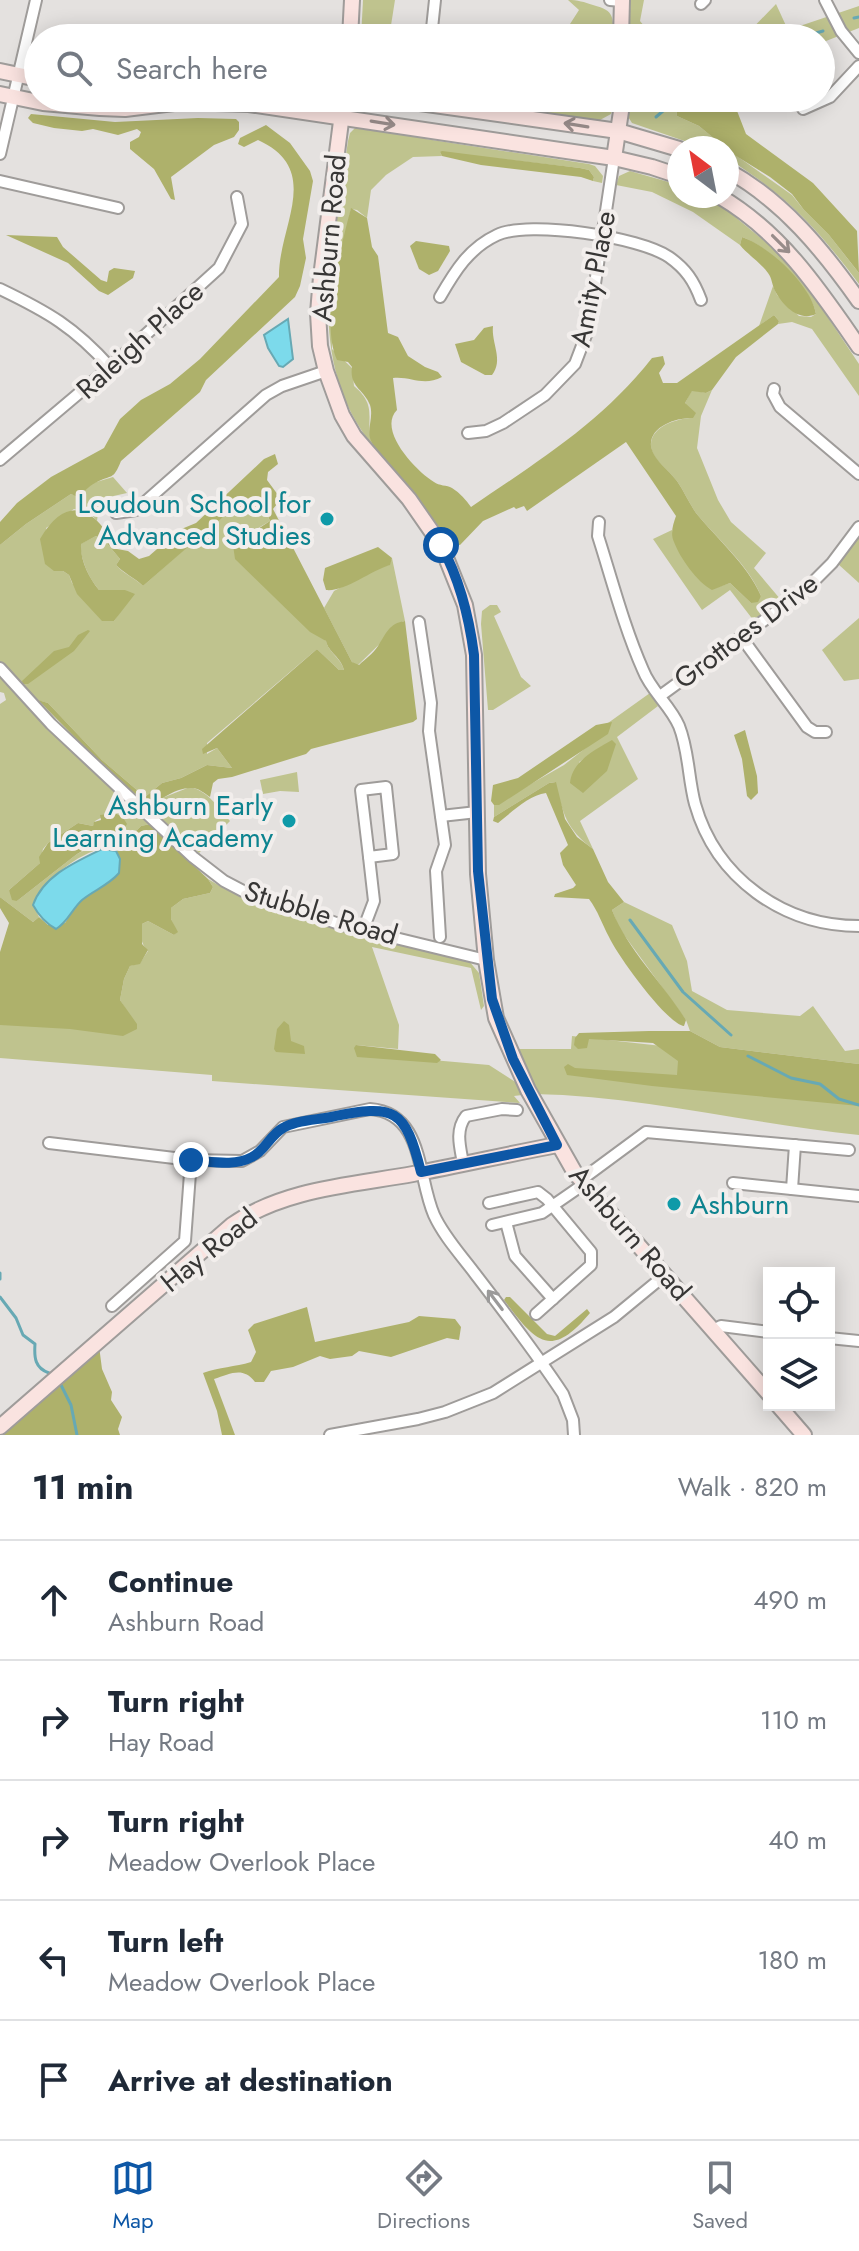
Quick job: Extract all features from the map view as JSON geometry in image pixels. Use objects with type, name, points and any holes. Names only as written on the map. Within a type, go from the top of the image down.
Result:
[{"type":"main road","points":[[351,24],[352,0]]},
{"type":"main road","points":[[621,24],[622,0]]},
{"type":"main road","points":[[0,71],[24,77]]},
{"type":"main road","points":[[306,112],[614,158],[667,172]]},
{"type":"main road","name":"Ashburn Road","points":[[342,112],[318,313],[320,346],[334,398],[354,436],[426,521],[450,562],[460,587],[474,655],[478,871],[486,960],[492,999],[504,1038],[557,1145],[583,1182],[763,1387]]},
{"type":"main road","points":[[483,112],[618,131],[667,145]]},
{"type":"main road","points":[[614,158],[621,112]]},
{"type":"main road","points":[[739,178],[776,204],[802,228],[859,301]]},
{"type":"main road","points":[[737,208],[756,221],[788,251],[813,280],[859,347]]},
{"type":"main road","name":"Hay Road","points":[[0,1427],[232,1225],[258,1208],[274,1201],[316,1192],[557,1145]]},
{"type":"main road","points":[[783,1411],[804,1435]]},
{"type":"street","points":[[31,24],[36,0]]},
{"type":"street","points":[[432,24],[435,0]]},
{"type":"street","points":[[610,0],[622,0]]},
{"type":"street","points":[[825,0],[841,31],[859,53]]},
{"type":"street","points":[[0,154],[7,95],[20,76],[24,57]]},
{"type":"street","points":[[835,92],[859,66]]},
{"type":"street","name":"Amity Place","points":[[468,433],[486,431],[503,423],[545,395],[575,364],[588,330],[614,158]]},
{"type":"street","points":[[0,181],[118,208]]},
{"type":"street","name":"Raleigh Place","points":[[0,460],[110,367],[219,268],[242,224],[237,197]]},
{"type":"street","points":[[440,297],[464,258],[487,240],[504,233],[535,228],[647,246],[670,258],[693,280],[701,300]]},
{"type":"street","points":[[0,289],[62,321],[110,367]]},
{"type":"street","points":[[116,513],[136,510],[273,390],[326,371]]},
{"type":"street","points":[[774,389],[775,400],[790,418],[859,474]]},
{"type":"street","points":[[599,522],[598,536],[643,671],[675,717],[685,744],[695,803],[703,827],[732,872],[762,897],[795,916],[834,925],[859,926]]},
{"type":"street","name":"Grottoes Drive","points":[[660,696],[803,592],[832,563],[859,527]]},
{"type":"street","points":[[419,622],[431,703],[429,731],[445,845],[436,871],[440,937]]},
{"type":"street","points":[[742,638],[807,727],[815,732],[826,732]]},
{"type":"street","name":"Stubble Road","points":[[0,668],[51,724],[193,857],[224,881],[257,896],[363,930],[486,960]]},
{"type":"street","points":[[363,930],[374,901],[361,790],[386,787],[393,854],[369,857]]},
{"type":"street","points":[[441,816],[477,812]]},
{"type":"street","points":[[49,1143],[191,1160],[242,1161],[260,1151],[283,1127],[370,1109],[389,1113],[404,1123],[413,1139],[429,1202],[442,1228],[542,1363],[569,1406],[574,1435]]},
{"type":"street","points":[[463,1163],[459,1135],[466,1116],[502,1109],[517,1110]]},
{"type":"street","points":[[492,1225],[542,1213],[646,1132],[849,1150]]},
{"type":"street","points":[[792,1189],[795,1145]]},
{"type":"street","points":[[112,1306],[185,1241],[191,1160]]},
{"type":"street","points":[[733,1183],[859,1196]]},
{"type":"street","points":[[489,1203],[538,1192],[593,1257],[591,1265],[536,1314]]},
{"type":"street","points":[[506,1222],[515,1256],[553,1299]]},
{"type":"street","points":[[330,1435],[445,1412],[493,1393],[614,1317],[665,1275]]},
{"type":"street","points":[[713,1330],[721,1326],[763,1331]]},
{"type":"street","points":[[835,1339],[859,1341]]},
{"type":"green space","points":[[363,0],[395,0],[391,24],[362,24]]},
{"type":"green space","points":[[568,0],[606,10],[613,24],[570,24],[579,10]]},
{"type":"green space","points":[[629,0],[644,0],[640,21],[642,24],[628,24]]},
{"type":"green space","points":[[776,4],[785,24],[757,24]]},
{"type":"green space","points":[[859,6],[859,28],[835,37],[835,24],[806,24]]},
{"type":"green space","points":[[535,112],[612,112],[600,120]]},
{"type":"green space","points":[[627,112],[677,112],[677,116],[699,126],[711,136],[670,136],[632,123]]},
{"type":"green space","points":[[677,112],[737,112],[746,134],[813,183],[857,231],[859,273],[792,194],[739,158],[739,136],[711,136],[699,126],[677,116]]},
{"type":"green space","points":[[31,114],[115,122],[236,119],[239,130],[234,137],[214,145],[171,177],[175,200],[171,199],[154,169],[130,149],[130,142],[141,132],[137,129],[118,135],[93,129],[54,128],[33,123],[28,118]]},
{"type":"green space","points":[[266,125],[290,143],[310,171],[313,181],[303,239],[306,258],[295,297],[206,380],[200,392],[121,461],[114,474],[93,484],[78,497],[71,494],[0,545],[0,522],[17,503],[51,477],[104,448],[120,419],[141,400],[170,384],[200,359],[279,277],[293,201],[289,167],[278,152],[258,140],[244,147],[238,144],[240,138]]},
{"type":"green space","points":[[356,127],[419,134],[426,139],[589,164],[603,176],[602,183],[593,181],[589,170],[580,168],[440,152],[442,156],[413,157],[386,175],[371,190],[367,218],[351,209],[332,295],[332,348],[328,298],[331,259],[348,141]]},
{"type":"green space","points":[[442,151],[580,168],[589,170],[594,177],[593,181],[481,165],[442,156]]},
{"type":"green space","points":[[739,157],[792,195],[859,273],[859,284],[800,214],[739,166]]},
{"type":"green space","points":[[630,171],[667,182],[667,199],[652,192],[616,185],[619,176]]},
{"type":"green space","points":[[351,208],[367,218],[372,247],[378,256],[388,333],[398,337],[408,356],[442,377],[429,381],[393,378],[397,410],[392,418],[395,439],[409,460],[426,477],[455,490],[471,507],[590,422],[652,358],[663,356],[665,364],[659,373],[663,383],[677,383],[774,315],[778,324],[736,357],[712,390],[706,393],[692,391],[685,403],[696,413],[693,418],[673,421],[659,428],[651,446],[696,513],[748,573],[761,596],[758,602],[751,603],[730,583],[712,590],[695,576],[673,539],[676,516],[626,442],[527,511],[524,506],[514,507],[483,521],[460,545],[449,540],[375,449],[370,437],[370,405],[355,384],[352,367],[348,362],[337,360],[332,344],[331,306]]},
{"type":"green space","points":[[685,208],[723,208],[780,254],[859,364],[859,396],[812,329],[792,322],[778,324],[774,315],[759,326],[773,286],[777,295],[799,316],[816,314],[797,280],[764,249],[742,237],[740,245]]},
{"type":"green space","points":[[6,235],[57,237],[63,247],[101,280],[107,282],[109,271],[114,268],[135,271],[133,278],[108,295],[99,291],[68,263]]},
{"type":"green space","points":[[742,237],[776,257],[798,279],[816,314],[798,314],[782,302],[768,273],[740,245]]},
{"type":"green space","points":[[416,241],[449,246],[450,251],[438,271],[429,275],[419,269],[410,246]]},
{"type":"green space","points":[[493,326],[497,363],[492,375],[485,375],[461,362],[455,344],[474,340],[484,328]]},
{"type":"green space","points":[[332,349],[352,368],[354,386],[367,401],[373,446],[351,412],[337,375]]},
{"type":"green space","points":[[692,390],[706,393],[712,390],[701,416],[697,448],[718,500],[731,522],[766,553],[754,568],[781,600],[754,621],[730,590],[702,610],[653,539],[672,530],[692,570],[712,589],[730,583],[751,603],[761,596],[748,573],[696,513],[677,481],[652,451],[652,439],[660,428],[693,418],[685,403]]},
{"type":"green space","points":[[275,454],[278,464],[268,472],[267,480],[281,499],[273,509],[352,662],[359,665],[374,652],[392,627],[405,621],[417,719],[218,779],[213,783],[210,797],[197,789],[186,788],[148,808],[38,700],[48,703],[102,760],[145,797],[162,783],[181,778],[207,765],[232,768],[217,748],[203,754],[202,749],[317,649],[339,670],[344,670],[342,665],[326,641],[310,632],[235,559],[233,545],[270,521],[257,503],[243,502],[235,507],[213,526],[217,538],[212,543],[197,539],[143,586],[116,565],[120,559],[105,541],[96,536],[81,544],[86,568],[99,590],[125,590],[135,594],[114,621],[102,621],[77,594],[69,575],[54,571],[45,564],[40,539],[61,515],[81,511],[100,524],[117,549],[128,551],[139,559],[149,556],[179,530],[196,523],[264,459]]},
{"type":"green space","points":[[113,477],[127,493],[109,497],[99,505],[97,521],[92,515],[74,509],[46,528],[63,571],[114,621],[127,602],[125,590],[99,590],[86,569],[80,544],[96,536],[105,541],[120,559],[116,565],[143,586],[197,538],[203,541],[229,511],[250,500],[265,510],[270,521],[238,540],[238,559],[326,641],[344,670],[339,670],[317,649],[207,743],[207,754],[217,748],[232,768],[207,765],[181,778],[162,783],[145,797],[102,760],[48,703],[33,699],[0,664],[0,545],[71,494],[78,496],[93,483]]},
{"type":"green space","points":[[859,538],[859,583],[838,564]]},
{"type":"green space","points":[[378,547],[392,558],[390,565],[349,585],[326,590],[323,580],[325,568]]},
{"type":"green space","points":[[392,558],[405,621],[357,666],[324,608],[334,591],[389,565]]},
{"type":"green space","points":[[490,605],[497,605],[501,612],[494,616],[521,677],[531,686],[493,710],[488,710],[481,624],[482,611]]},
{"type":"green space","points":[[859,618],[859,679],[844,681],[822,650]]},
{"type":"green space","points":[[88,630],[74,651],[28,684],[23,684],[22,681],[54,651],[69,647],[78,635]]},
{"type":"green space","points":[[0,673],[150,824],[141,826],[116,851],[94,851],[62,870],[37,896],[33,904],[39,917],[33,922],[0,897],[0,704],[6,700],[4,693],[0,692]],"holes":[[[109,810],[122,816],[107,839],[77,854],[17,901],[9,890],[40,863],[43,849],[48,843],[78,823],[93,826]]]},
{"type":"green space","points":[[650,693],[658,706],[617,737],[638,779],[580,821],[593,849],[567,820],[555,782],[494,817],[494,805],[564,765],[611,723],[608,723]],"holes":[[[604,745],[601,776],[591,782],[579,762]]]},
{"type":"green space","points":[[612,722],[608,734],[499,805],[491,801],[493,785],[518,778],[596,725]]},
{"type":"green space","points":[[745,730],[757,776],[758,793],[751,800],[747,796],[742,759],[734,735]]},
{"type":"green space","points":[[612,740],[616,744],[607,771],[583,793],[570,783],[575,768],[585,757]]},
{"type":"green space","points":[[297,772],[299,792],[263,794],[260,780]]},
{"type":"green space","points":[[556,782],[565,819],[577,837],[593,849],[608,882],[624,902],[612,910],[619,925],[686,1020],[684,1026],[666,1014],[632,973],[589,899],[554,897],[576,885],[563,865],[560,853],[568,845],[546,793],[527,800],[498,823],[493,821],[494,817],[549,783]]},
{"type":"green space","points":[[190,787],[208,796],[230,821],[199,853],[148,808],[157,800]]},
{"type":"green space","points":[[107,810],[122,816],[127,824],[125,827],[77,854],[17,901],[12,900],[9,890],[40,863],[39,857],[48,843],[78,823],[93,826],[94,822],[101,820],[100,815],[108,814]]},
{"type":"green space","points":[[150,824],[213,887],[210,893],[183,899],[171,908],[171,919],[178,932],[174,935],[148,921],[142,924],[142,944],[148,950],[140,964],[130,966],[120,1000],[137,1024],[137,1029],[123,1036],[0,1025],[0,952],[9,923],[0,908],[0,897],[33,922],[39,917],[48,925],[65,923],[80,902],[115,876],[119,869],[116,851],[141,826]]},
{"type":"green space","points":[[208,879],[225,889],[283,911],[469,961],[479,973],[484,1006],[481,1010],[471,968],[372,947],[399,1025],[398,1049],[356,1045],[364,1054],[489,1065],[517,1083],[522,1095],[514,1096],[520,1103],[212,1081],[212,1075],[0,1058],[0,1019],[134,1022],[120,1000],[130,966],[140,963],[148,951],[141,938],[142,924],[148,921],[174,935],[177,932],[171,919],[171,908],[183,899],[210,893],[213,887]]},
{"type":"green space","points":[[624,902],[672,925],[687,961],[692,991],[727,1010],[800,1016],[813,1006],[845,1051],[859,1049],[859,1064],[720,1047],[690,1031],[686,1020],[619,928],[612,910]]},
{"type":"green space","points":[[284,1021],[289,1025],[291,1041],[304,1046],[305,1054],[276,1052],[274,1049],[277,1029]]},
{"type":"green space","points":[[690,1031],[720,1047],[859,1064],[859,1106],[567,1075],[564,1067],[568,1064],[575,1068],[677,1075],[678,1061],[653,1043],[589,1039],[587,1048],[578,1049],[574,1045],[579,1033]]},
{"type":"green space","points":[[572,1036],[689,1049],[859,1102],[859,1135],[656,1105],[534,1094],[511,1049],[571,1049]]},
{"type":"green space","points":[[356,1045],[435,1054],[441,1060],[437,1063],[357,1057]]},
{"type":"green space","points":[[510,1297],[547,1334],[555,1336],[587,1309],[590,1313],[564,1337],[544,1340],[525,1326],[504,1300]]},
{"type":"green space","points":[[307,1307],[315,1342],[409,1322],[419,1316],[455,1319],[461,1327],[459,1340],[447,1338],[391,1357],[359,1351],[352,1356],[330,1359],[320,1356],[293,1367],[271,1371],[264,1382],[255,1382],[241,1373],[214,1379],[235,1435],[222,1435],[203,1373],[251,1362],[256,1352],[248,1330],[254,1324]]},
{"type":"green space","points":[[99,1346],[102,1369],[112,1392],[111,1400],[122,1417],[118,1429],[120,1435],[1,1435]]},
{"type":"water","points":[[288,319],[293,359],[283,367],[279,366],[268,348],[264,335]]},
{"type":"water","points":[[102,849],[116,851],[120,859],[119,873],[82,900],[60,926],[56,929],[52,927],[33,905],[38,895],[61,871]]},
{"type":"waterway","points":[[854,18],[859,17]]},
{"type":"waterway","points":[[656,117],[662,112]]},
{"type":"waterway","points":[[630,920],[683,992],[731,1035]]},
{"type":"waterway","points":[[748,1056],[791,1078],[820,1084],[839,1099],[859,1105]]},
{"type":"waterway","points":[[0,1273],[0,1279]]},
{"type":"waterway","points":[[0,1297],[16,1318],[23,1335],[35,1344],[38,1365],[49,1373]]},
{"type":"waterway","points":[[61,1385],[71,1405],[77,1435]]},
{"type":"place","name":"Loudoun School for Advanced Studies","points":[[327,519]]},
{"type":"place","name":"Ashburn Early Learning Academy","points":[[289,821]]},
{"type":"place","name":"Ashburn","points":[[674,1204]]},
{"type":"route","points":[[191,1160],[242,1161],[260,1151],[283,1127],[370,1109],[389,1113],[404,1123],[413,1139],[421,1172],[557,1145],[513,1059],[496,1018],[492,999],[483,940],[478,871],[474,655],[460,587],[441,545]]}]
